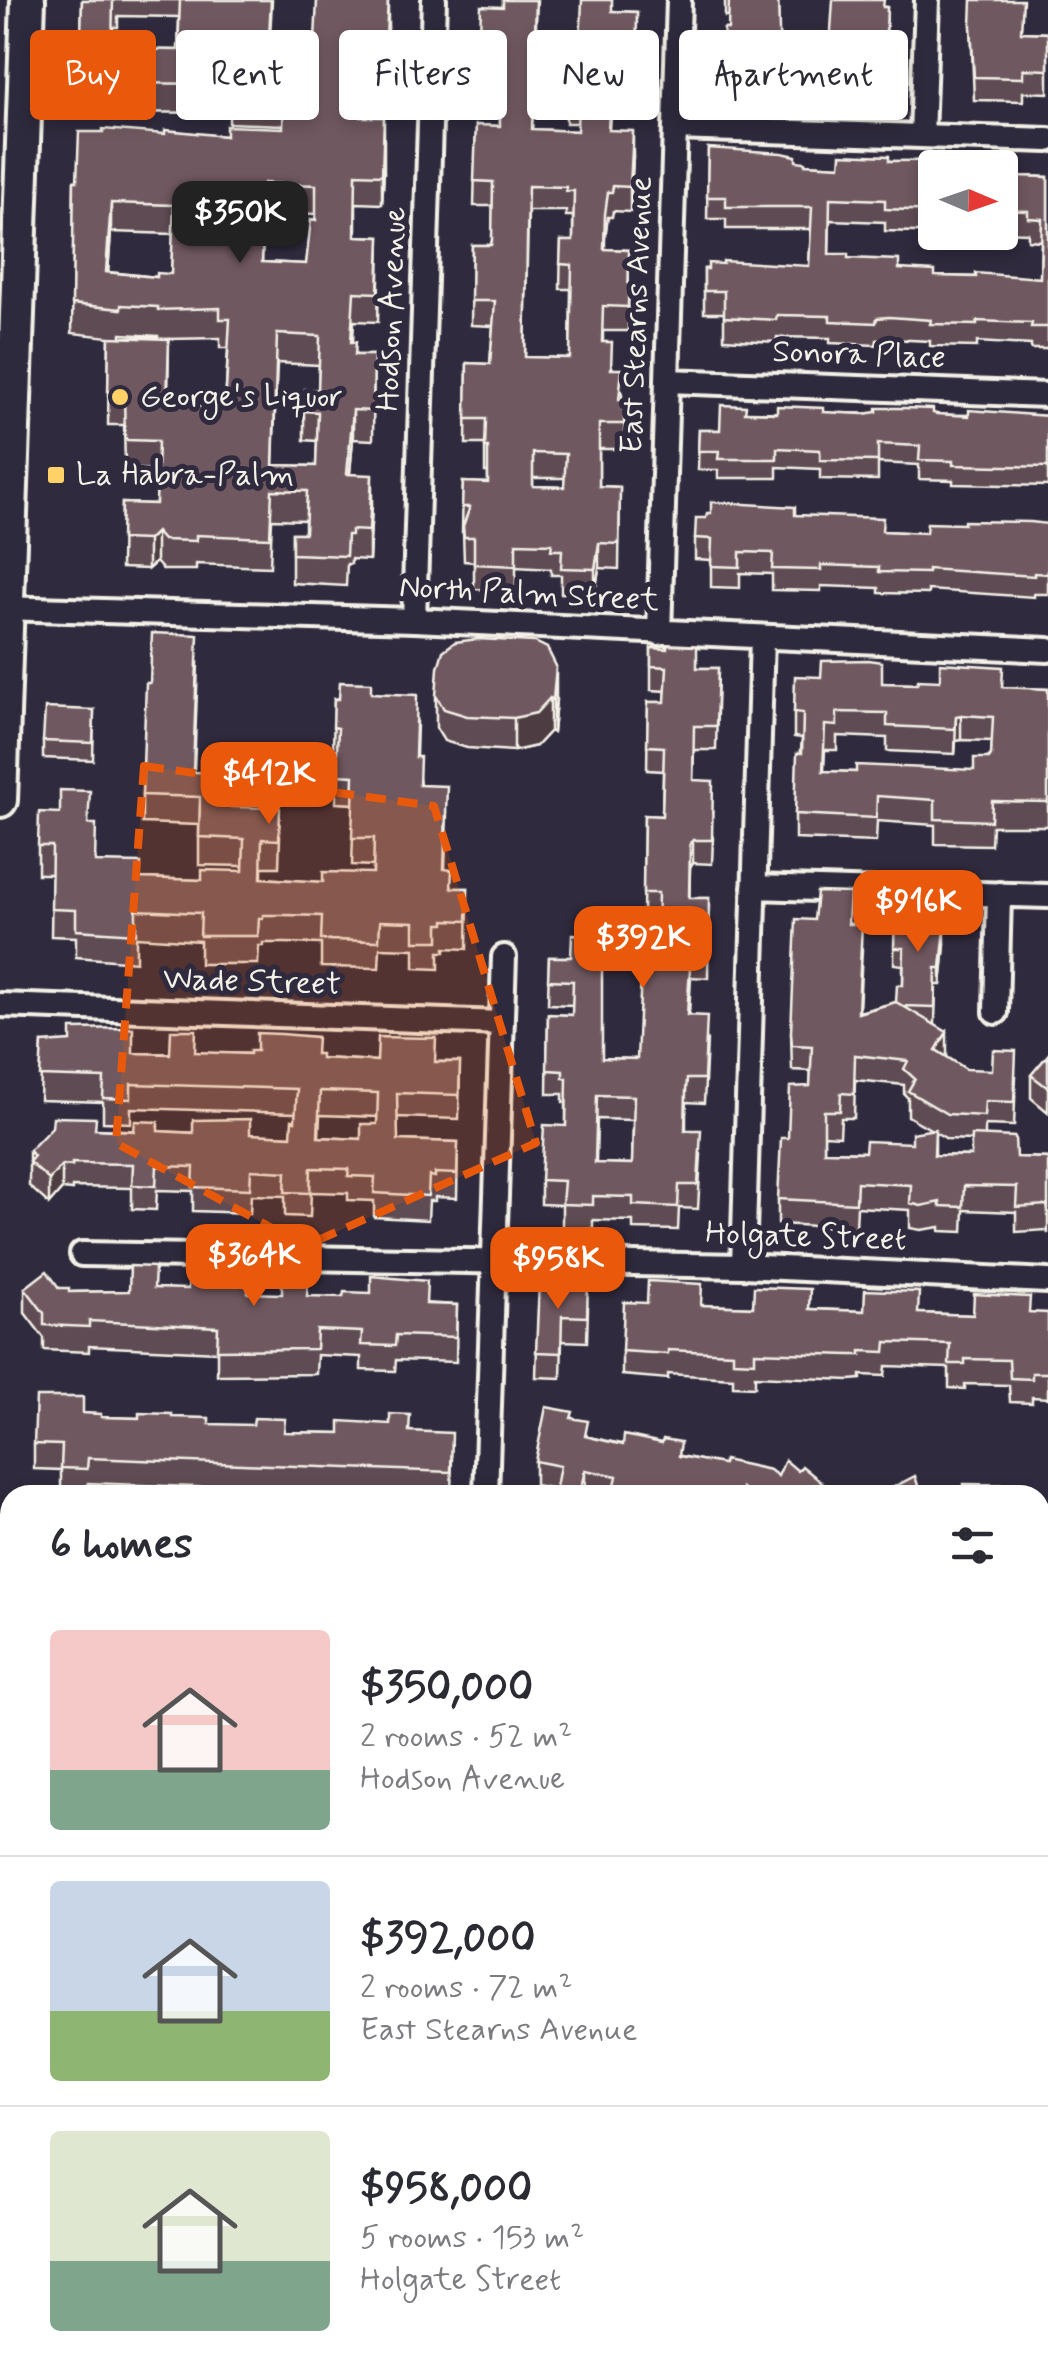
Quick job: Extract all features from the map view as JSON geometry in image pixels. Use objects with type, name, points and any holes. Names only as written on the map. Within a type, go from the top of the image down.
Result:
[{"type":"main road","points":[[0,800],[28,0]]},
{"type":"street","name":"Hodson Avenue","points":[[414,620],[434,0]]},
{"type":"street","name":"East Stearns Avenue","points":[[659,632],[680,0]]},
{"type":"street","points":[[922,136],[927,0]]},
{"type":"street","points":[[675,128],[1048,140]]},
{"type":"street","name":"Sonora Place","points":[[667,380],[1048,394]]},
{"type":"street","name":"North Palm Street","points":[[4,608],[414,620],[1048,650]]},
{"type":"street","points":[[744,1266],[762,637]]},
{"type":"street","points":[[754,887],[1048,896]]},
{"type":"street","points":[[996,1012],[1000,894]]},
{"type":"street","points":[[486,1485],[504,957]]},
{"type":"street","name":"Wade Street","points":[[0,1005],[502,1024]]},
{"type":"street","name":"Holgate Street","points":[[82,1254],[744,1266],[1048,1280]]},
{"type":"highlighted area","points":[[144,766],[434,806],[536,1143],[305,1246],[116,1143]]},
{"type":"building","points":[[82,0],[113,0],[112,30],[81,30]]},
{"type":"building","points":[[180,0],[271,0],[269,30],[179,30]]},
{"type":"building","points":[[317,0],[388,0],[386,30],[339,30],[339,120],[384,120],[382,175],[356,174],[355,236],[380,237],[378,293],[354,292],[351,342],[356,342],[355,355],[374,355],[373,411],[353,410],[347,474],[372,475],[369,531],[351,530],[346,556],[292,554],[292,533],[305,533],[307,491],[272,490],[270,538],[196,535],[196,541],[163,540],[156,532],[148,540],[121,539],[122,503],[156,504],[158,441],[125,437],[124,396],[108,395],[109,337],[169,339],[167,405],[225,407],[230,319],[220,319],[220,308],[158,310],[121,305],[121,309],[72,304],[74,181],[79,132],[103,129],[165,134],[165,130],[226,136],[226,126],[283,128],[283,120],[319,120]],"holes":[[[264,183],[316,185],[316,220],[311,219],[306,264],[262,262]],[[111,203],[174,205],[171,274],[157,273],[157,277],[106,272]],[[277,334],[320,336],[318,390],[305,389],[304,411],[318,412],[316,466],[273,465]]]},
{"type":"building","points":[[503,0],[536,0],[535,30],[527,30],[527,120],[532,120],[532,129],[577,131],[577,120],[609,120],[608,130],[633,131],[630,187],[613,186],[612,192],[608,192],[605,214],[604,249],[629,250],[628,307],[603,306],[602,342],[612,342],[611,369],[622,369],[619,400],[625,400],[624,424],[599,424],[599,486],[620,487],[619,544],[599,543],[595,569],[561,568],[562,550],[551,550],[552,544],[516,543],[516,566],[474,564],[474,537],[464,537],[463,526],[470,507],[462,507],[463,482],[488,483],[486,419],[466,419],[467,363],[490,364],[495,301],[471,301],[472,245],[491,245],[492,240],[493,182],[474,181],[476,125],[500,126],[500,120],[507,120],[507,30],[480,30],[481,6],[503,7]],"holes":[[[528,186],[566,187],[566,191],[574,191],[573,241],[561,241],[560,264],[572,265],[570,358],[525,357]],[[533,453],[566,454],[564,487],[533,486]]]},
{"type":"building","points":[[582,0],[612,0],[612,11],[637,12],[637,30],[581,30]]},
{"type":"building","points":[[729,0],[778,0],[779,30],[724,30],[728,29]]},
{"type":"building","points":[[833,0],[884,0],[886,30],[831,30]]},
{"type":"building","points":[[972,0],[1023,0],[1021,32],[1048,33],[1048,70],[1023,69],[1023,78],[974,77]]},
{"type":"building","points":[[156,50],[176,50],[176,84],[156,83]]},
{"type":"building","points":[[708,148],[782,153],[796,156],[796,161],[805,164],[840,166],[841,154],[918,161],[918,210],[885,209],[885,200],[830,198],[829,254],[899,260],[899,269],[935,271],[935,276],[976,277],[976,273],[1040,278],[1042,219],[1028,218],[1028,211],[1018,211],[1018,176],[1048,177],[1048,327],[977,321],[977,325],[930,324],[931,320],[889,317],[877,318],[876,323],[830,321],[830,316],[777,315],[776,320],[724,317],[724,291],[704,291],[704,269],[708,269],[708,263],[809,266],[812,207],[726,207],[726,197],[707,197]]},
{"type":"building","points":[[721,405],[746,406],[745,412],[777,413],[777,406],[863,414],[877,412],[877,408],[904,408],[969,416],[969,410],[1048,416],[1048,467],[953,465],[953,461],[919,460],[920,446],[878,444],[878,461],[820,460],[820,450],[777,448],[777,459],[718,459],[719,451],[698,451],[699,430],[720,430]]},
{"type":"building","points":[[711,502],[795,507],[795,515],[883,518],[882,531],[926,533],[927,523],[964,521],[1048,524],[1048,574],[928,569],[928,573],[879,572],[879,567],[821,565],[821,570],[772,569],[773,553],[740,552],[740,567],[711,566],[712,539],[695,538],[696,518],[706,518],[711,513]]},
{"type":"building","points":[[152,633],[198,635],[193,772],[232,773],[231,807],[280,808],[279,840],[262,839],[261,878],[323,882],[323,872],[373,873],[374,838],[352,838],[354,776],[336,775],[338,728],[333,727],[334,699],[339,699],[340,682],[371,683],[371,693],[417,695],[415,757],[420,757],[419,785],[447,786],[444,869],[452,870],[451,888],[468,888],[467,921],[445,920],[445,924],[439,924],[439,941],[414,941],[414,922],[380,921],[379,941],[321,940],[322,916],[263,915],[259,918],[258,936],[200,936],[201,913],[136,910],[136,934],[76,930],[76,910],[51,909],[52,846],[38,846],[39,812],[60,813],[60,790],[90,791],[88,824],[96,824],[95,862],[141,863],[140,878],[202,880],[202,870],[243,871],[244,839],[199,837],[200,797],[142,795]]},
{"type":"building","points":[[455,642],[535,642],[547,648],[556,666],[553,700],[550,698],[536,713],[514,718],[467,716],[444,709],[436,696],[443,651]]},
{"type":"building","points":[[667,645],[697,646],[697,668],[718,668],[716,726],[694,726],[693,780],[713,781],[712,840],[693,840],[690,844],[689,898],[709,898],[708,954],[691,953],[687,1015],[707,1016],[704,1079],[687,1079],[686,1091],[685,1130],[701,1130],[698,1185],[679,1185],[678,1207],[633,1205],[633,1197],[593,1196],[593,1205],[562,1204],[564,1181],[541,1180],[544,1125],[566,1126],[567,1078],[563,1078],[563,1071],[547,1070],[548,1014],[572,1015],[573,981],[548,980],[549,957],[571,957],[572,934],[602,935],[602,1058],[637,1059],[643,930],[657,931],[658,893],[643,893],[644,815],[662,816],[664,747],[647,746],[648,702],[665,702],[667,667],[651,666],[651,648],[667,649]],"holes":[[[597,1095],[634,1096],[632,1164],[595,1163]]]},
{"type":"building","points":[[822,661],[882,662],[882,683],[940,681],[940,663],[1003,667],[1002,687],[1048,689],[1048,802],[992,801],[991,821],[935,819],[935,800],[877,796],[876,818],[795,814],[803,713],[794,712],[795,676],[821,677]],"holes":[[[837,712],[887,713],[887,726],[955,729],[956,716],[993,717],[991,755],[974,758],[974,770],[856,765],[856,772],[823,771],[825,725],[837,726]]]},
{"type":"building","points":[[45,708],[94,710],[93,743],[43,741]]},
{"type":"building","points":[[817,892],[850,893],[848,924],[862,924],[858,1013],[896,1002],[947,1032],[936,1050],[966,1069],[992,1070],[993,1050],[1016,1051],[1014,1102],[985,1101],[984,1116],[947,1114],[908,1091],[915,1079],[904,1069],[908,1061],[855,1055],[854,1094],[841,1093],[840,1111],[824,1111],[824,1151],[865,1152],[866,1141],[912,1143],[912,1133],[935,1129],[934,1155],[971,1156],[971,1135],[1015,1137],[1016,1157],[1048,1158],[1048,1210],[1047,1205],[1016,1207],[1017,1187],[964,1186],[963,1207],[940,1206],[940,1202],[921,1206],[910,1203],[911,1185],[857,1182],[856,1203],[778,1199],[781,1138],[788,1138],[790,1087],[810,1086],[812,1046],[792,1045],[791,1032],[796,919],[814,920]]},
{"type":"building","points":[[895,903],[926,904],[927,927],[945,928],[941,968],[936,968],[935,1007],[903,1006],[896,1002],[897,985],[903,985],[904,948],[894,948]]},
{"type":"building","points":[[133,1028],[133,1053],[170,1054],[171,1030],[196,1030],[195,1052],[250,1054],[257,1051],[257,1033],[317,1037],[316,1054],[321,1054],[321,1058],[377,1061],[378,1037],[436,1038],[435,1062],[460,1062],[459,1095],[397,1093],[398,1140],[458,1142],[457,1174],[429,1176],[428,1196],[374,1193],[375,1177],[348,1176],[349,1169],[311,1168],[310,1193],[285,1192],[286,1172],[251,1170],[250,1189],[193,1187],[194,1167],[157,1166],[156,1186],[132,1185],[133,1164],[72,1163],[62,1165],[49,1180],[29,1162],[34,1156],[29,1151],[52,1127],[53,1117],[96,1118],[95,1129],[134,1131],[135,1121],[158,1122],[158,1131],[193,1133],[193,1120],[250,1119],[250,1134],[291,1136],[292,1120],[295,1121],[297,1089],[131,1084],[131,1099],[103,1098],[104,1078],[40,1076],[42,1043],[71,1041],[71,1029]],"holes":[[[320,1091],[378,1093],[377,1124],[361,1124],[361,1139],[318,1137]]]},
{"type":"building","points":[[1048,1055],[1048,1088],[1031,1075]]},
{"type":"building","points":[[130,1266],[155,1267],[154,1288],[188,1289],[189,1271],[249,1273],[248,1293],[282,1294],[282,1274],[308,1275],[307,1296],[371,1293],[371,1276],[427,1281],[426,1304],[457,1305],[456,1337],[396,1335],[395,1346],[361,1345],[362,1332],[317,1330],[316,1349],[217,1350],[218,1327],[89,1321],[89,1327],[44,1325],[44,1313],[25,1288],[47,1271],[59,1288],[69,1288],[69,1292],[129,1291]]},
{"type":"building","points":[[648,1281],[702,1284],[701,1305],[753,1307],[754,1287],[810,1289],[809,1309],[864,1311],[865,1290],[919,1292],[918,1313],[973,1315],[974,1294],[1030,1297],[1029,1312],[1048,1313],[1048,1373],[1032,1373],[1032,1379],[1010,1378],[1009,1360],[965,1359],[965,1364],[949,1364],[950,1344],[886,1342],[885,1352],[861,1351],[861,1355],[755,1352],[755,1362],[733,1361],[733,1353],[622,1351],[624,1302],[647,1303]]},
{"type":"building","points":[[588,1282],[587,1317],[562,1316],[561,1353],[536,1352],[539,1283]]},
{"type":"building","points":[[36,1397],[83,1397],[83,1413],[101,1417],[172,1414],[209,1418],[209,1424],[253,1425],[254,1418],[285,1419],[284,1432],[340,1433],[340,1421],[390,1424],[390,1414],[410,1415],[409,1431],[452,1433],[451,1472],[88,1458],[87,1469],[61,1468],[62,1445],[34,1444]]},
{"type":"building","points":[[546,1407],[573,1412],[571,1418],[588,1421],[585,1436],[623,1445],[624,1435],[662,1443],[663,1439],[681,1442],[679,1456],[723,1464],[724,1460],[770,1470],[778,1476],[785,1460],[798,1471],[802,1466],[825,1485],[615,1485],[617,1476],[585,1470],[582,1485],[556,1485],[560,1466],[535,1461]]},
{"type":"building","points":[[915,1476],[918,1485],[898,1485]]},
{"type":"place","name":"George's Liquor","points":[[120,397]]},
{"type":"place","name":"La Habra-Palm","points":[[56,475]]}]
